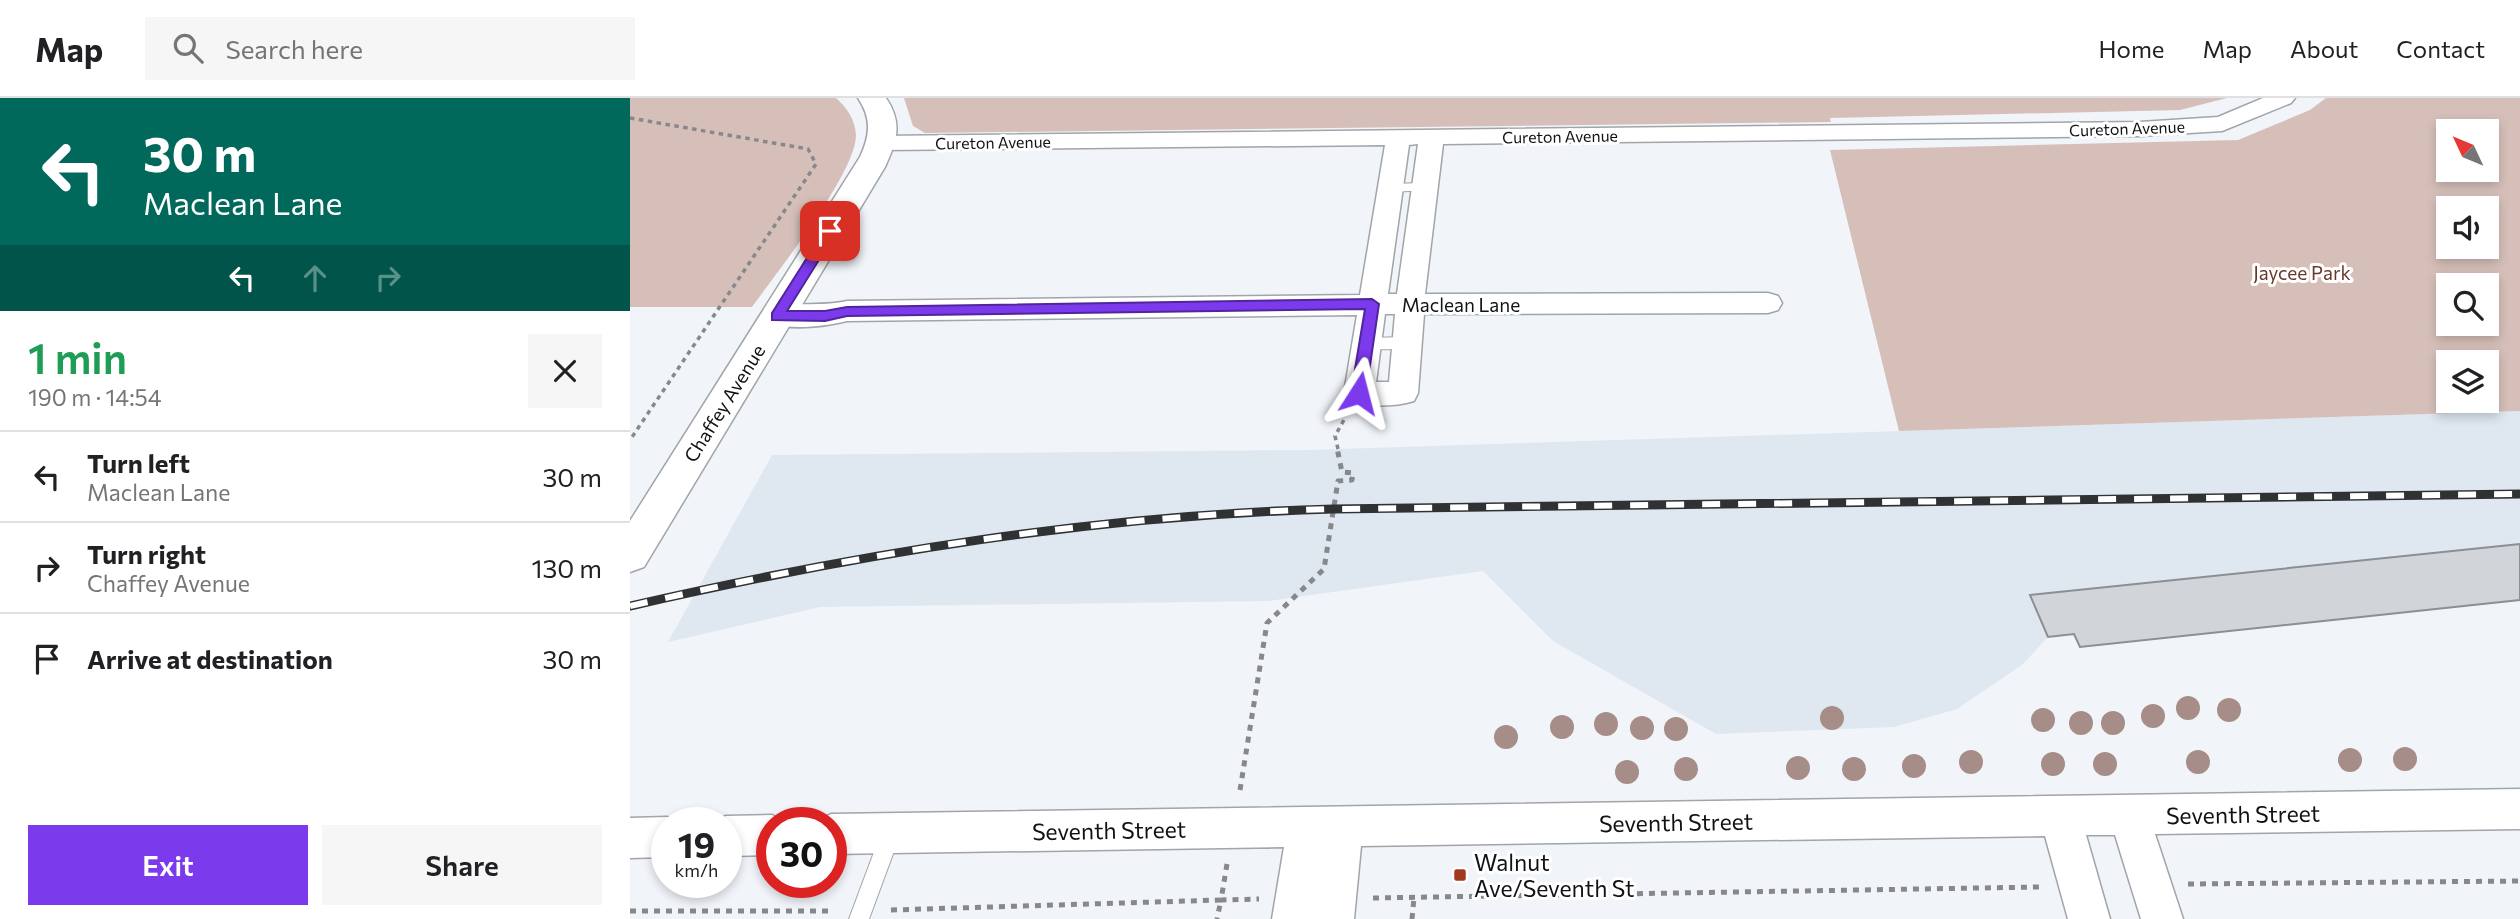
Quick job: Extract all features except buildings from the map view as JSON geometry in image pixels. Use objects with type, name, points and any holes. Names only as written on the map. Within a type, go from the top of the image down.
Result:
[{"type":"street","points":[[872,98],[884,123],[881,143]]},
{"type":"street","name":"Cureton Avenue","points":[[881,143],[2140,129],[2222,124],[2283,98]]},
{"type":"street","points":[[1398,138],[1359,393],[1403,393],[1410,304],[1431,138]]},
{"type":"street","name":"Chaffey Avenue","points":[[630,555],[870,167],[881,143]]},
{"type":"street","name":"Maclean Lane","points":[[777,316],[825,316],[847,312],[1372,304],[1768,303]]},
{"type":"street","name":"Seventh Street","points":[[847,834],[2520,809]]},
{"type":"street","points":[[2129,816],[2156,901]]},
{"type":"street","points":[[2060,817],[2084,902]]},
{"type":"street","points":[[1314,909],[1326,827]]},
{"type":"street","points":[[630,838],[651,837]]},
{"type":"lane","points":[[1390,188],[1425,187]]},
{"type":"lane","points":[[1366,343],[1407,342]]},
{"type":"lane","points":[[860,915],[891,833]]},
{"type":"path","points":[[630,118],[808,149],[816,164],[630,440]]},
{"type":"path","points":[[1217,919],[1267,623],[1324,569],[1338,481],[1352,480],[1353,473],[1342,472],[1335,436],[1359,393]]},
{"type":"path","points":[[2156,901],[2212,885],[2520,881]]},
{"type":"path","points":[[630,911],[860,915],[1221,900],[1314,909],[1414,898],[2020,888],[2084,902]]},
{"type":"path","points":[[1412,919],[1414,898]]},
{"type":"shaded area","points":[[2520,411],[2520,544],[2031,595],[2048,637],[2023,664],[1957,709],[1894,727],[1716,734],[1553,641],[1483,571],[1268,601],[820,607],[668,642],[772,455],[1309,450]]},
{"type":"green space","points":[[630,98],[836,98],[850,114],[856,135],[853,152],[843,173],[830,197],[752,307],[630,307]]},
{"type":"green space","points":[[904,98],[2227,98],[2180,110],[1830,118],[1831,122],[925,133],[913,126]]},
{"type":"green space","name":"Jaycee Park","points":[[2326,98],[2520,98],[2520,411],[2499,412],[2499,350],[2436,350],[2436,413],[2458,413],[1899,431],[1830,150],[2238,140],[2310,110]]},
{"type":"railway","points":[[630,606],[804,569],[979,540],[1067,528],[1245,513],[1334,509],[2520,494]]},
{"type":"place","name":"Walnut Ave/Seventh St","points":[[1460,875]]},
{"type":"route","points":[[830,231],[777,316],[825,316],[847,312],[1372,304],[1359,393]]}]
